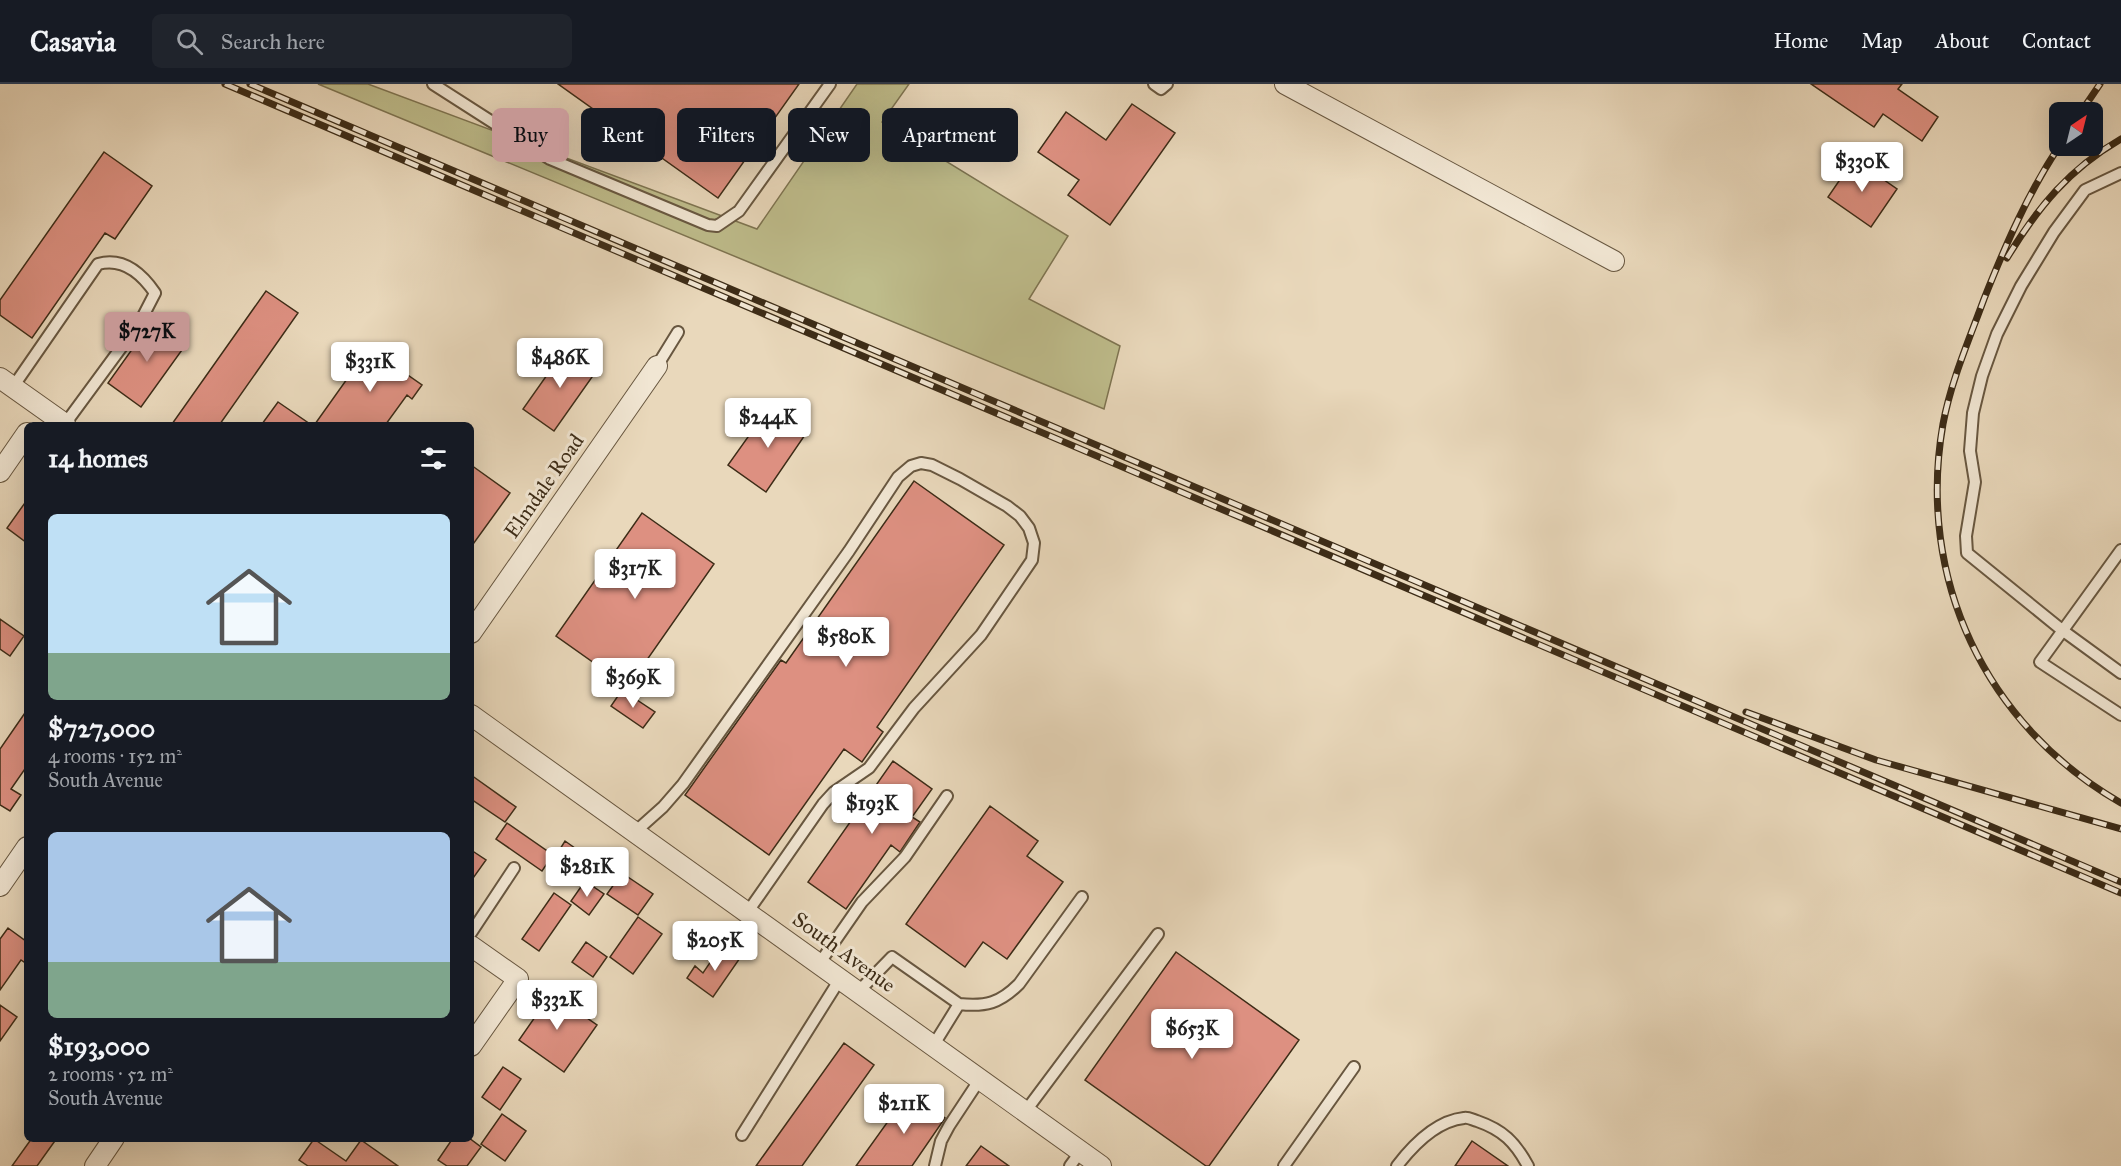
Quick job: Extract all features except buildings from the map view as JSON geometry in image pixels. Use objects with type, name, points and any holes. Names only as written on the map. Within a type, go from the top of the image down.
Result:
[{"type":"street","points":[[1285,84],[1308,89],[1614,261]]},
{"type":"street","name":"Elmdale Road","points":[[474,629],[657,366]]},
{"type":"street","points":[[6,382],[39,417],[58,422]]},
{"type":"street","points":[[0,472],[24,437]]},
{"type":"street","name":"South Avenue","points":[[474,717],[1025,1112],[1075,1159],[1101,1166]]},
{"type":"street","points":[[0,886],[24,851]]},
{"type":"street","points":[[474,948],[518,979],[474,1042]]},
{"type":"street","points":[[95,1166],[111,1142]]},
{"type":"lane","points":[[433,84],[550,159],[708,225],[717,225],[739,211],[830,84]]},
{"type":"lane","points":[[1154,84],[1161,89],[1167,84]]},
{"type":"lane","points":[[2121,173],[2085,190],[2054,232],[2020,286],[1997,334],[1982,376],[1973,413],[1970,451],[1975,482],[1966,536],[1967,554],[2062,630],[2121,673]]},
{"type":"lane","points":[[6,382],[98,264],[110,261],[126,265],[145,278],[155,293],[140,322],[66,422]]},
{"type":"lane","points":[[657,366],[678,332]]},
{"type":"lane","points":[[635,832],[663,807],[683,784],[849,551],[898,477],[911,466],[921,463],[932,465],[1007,506],[1020,516],[1029,528],[1034,543],[1032,560],[1017,584],[981,634],[914,708],[869,768],[834,792],[823,804],[747,913]]},
{"type":"lane","points":[[2121,550],[2040,662],[2121,716]]},
{"type":"lane","points":[[819,964],[862,902],[905,857],[947,796]]},
{"type":"lane","points":[[474,928],[514,868]]},
{"type":"lane","points":[[858,992],[892,957],[959,1004],[975,1006],[994,1003],[1007,996],[1019,984],[1082,897]]},
{"type":"lane","points":[[1025,1112],[1158,934]]},
{"type":"lane","points":[[742,1135],[840,979]]},
{"type":"lane","points":[[933,1046],[959,1004]]},
{"type":"lane","points":[[1284,1166],[1354,1067]]},
{"type":"lane","points":[[935,1166],[941,1141],[980,1079]]},
{"type":"lane","points":[[1397,1166],[1410,1149],[1436,1127],[1465,1117],[1495,1127],[1517,1146],[1528,1166]]},
{"type":"shaded area","points":[[318,84],[368,84],[492,130],[492,156]]},
{"type":"shaded area","points":[[857,84],[909,84],[892,108],[882,108],[882,162],[947,162],[1068,236],[1029,299],[1120,346],[1104,409],[507,162],[569,162],[569,159],[757,229],[803,162],[870,162],[870,108],[840,108]]},
{"type":"railway","points":[[225,84],[2121,893]]},
{"type":"railway","points":[[250,84],[2121,882]]},
{"type":"railway","points":[[2088,102],[2100,84]]},
{"type":"railway","points":[[2007,258],[2043,206],[2070,176],[2121,139]]},
{"type":"railway","points":[[2053,156],[2027,201],[2009,240],[1984,299],[1951,392],[1943,424],[1937,481],[1940,537],[1952,591],[1971,642],[1998,689],[2032,733],[2073,771],[2121,803]]},
{"type":"railway","points":[[1746,712],[1876,760],[2121,829]]}]
